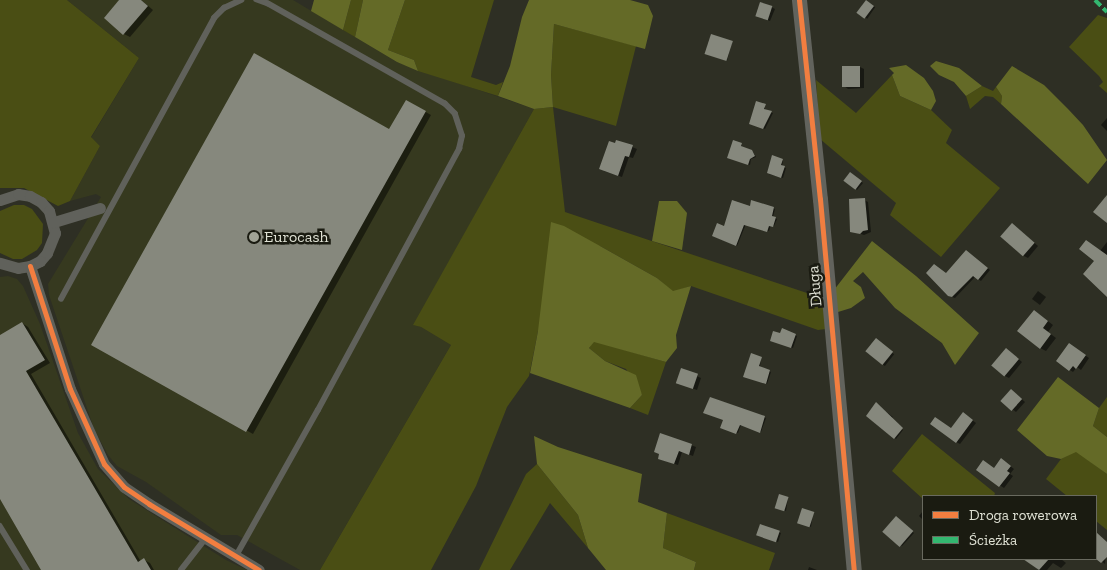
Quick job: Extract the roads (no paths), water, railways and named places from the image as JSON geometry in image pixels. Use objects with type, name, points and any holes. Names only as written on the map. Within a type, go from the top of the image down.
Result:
[{"type":"street","name":"Długa","points":[[800,0],[854,570]]},
{"type":"street","points":[[0,200],[18,194],[30,196],[41,202],[49,211],[54,222],[55,233],[50,248],[40,261],[30,266],[18,268],[0,263]]},
{"type":"street","points":[[54,222],[105,209]]},
{"type":"street","points":[[30,266],[70,389],[104,464],[124,486],[149,504],[259,570]]},
{"type":"lane","points":[[61,300],[105,209],[214,18],[224,8],[241,0]]},
{"type":"lane","points":[[236,556],[318,410],[459,148],[462,136],[455,114],[445,104],[268,4],[257,0]]},
{"type":"lane","points":[[0,526],[27,570]]},
{"type":"lane","points":[[181,570],[206,538]]},
{"type":"place","name":"Eurocash","points":[[254,237]]}]
